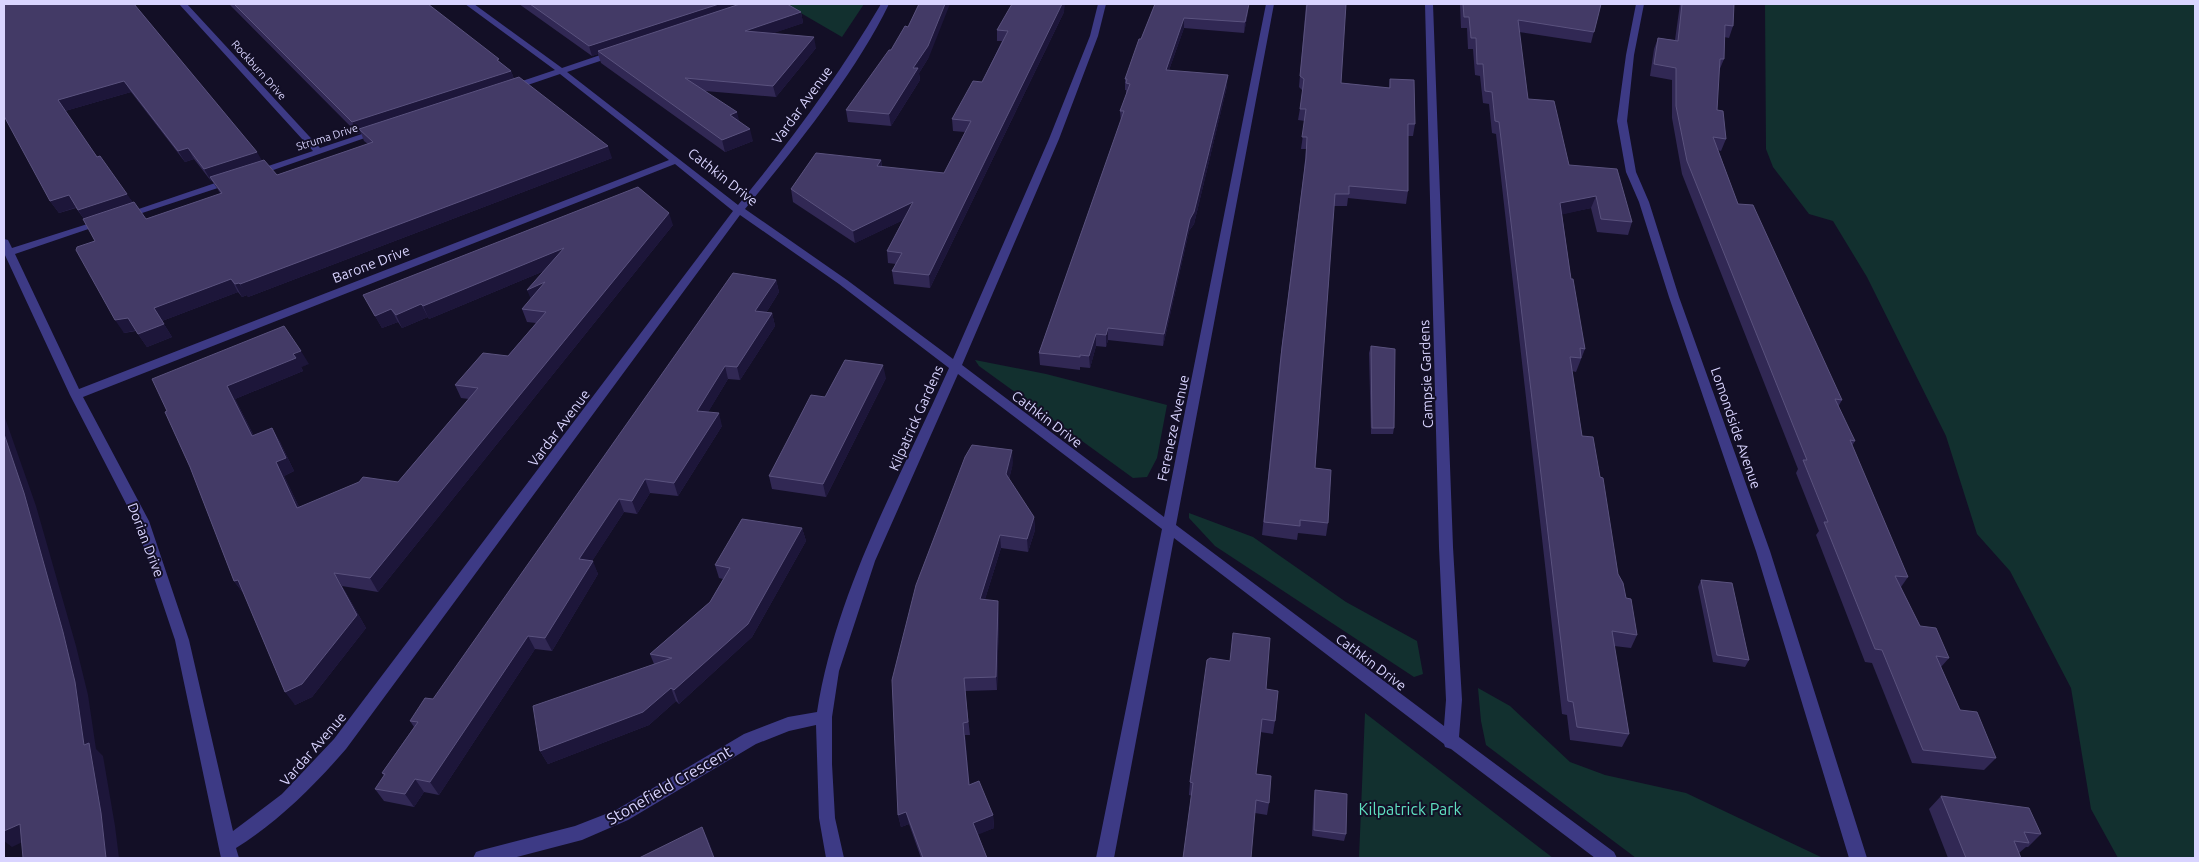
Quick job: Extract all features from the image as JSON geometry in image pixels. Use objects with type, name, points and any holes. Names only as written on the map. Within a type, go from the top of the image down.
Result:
[{"type":"street","name":"Rockburn Drive","points":[[183,4],[319,152]]},
{"type":"street","name":"Cathkin Drive","points":[[469,4],[561,71],[739,210],[843,282],[1451,742],[1608,858]]},
{"type":"street","name":"Vardar Avenue","points":[[227,844],[258,826],[279,810],[308,782],[340,744],[739,210],[790,148],[855,57],[885,4]]},
{"type":"street","name":"Kilpatrick Gardens","points":[[835,858],[827,818],[824,717],[831,671],[868,561],[955,367],[1073,93],[1099,22],[1102,4]]},
{"type":"street","name":"Fereneze Avenue","points":[[1106,858],[1270,4]]},
{"type":"street","name":"Campsie Gardens","points":[[1429,4],[1446,547],[1454,700],[1451,742]]},
{"type":"street","name":"Lomondside Avenue","points":[[1640,4],[1630,55],[1622,121],[1631,172],[1644,202],[1674,297],[1763,551],[1858,858]]},
{"type":"street","points":[[505,90],[626,49]]},
{"type":"street","name":"Struma Drive","points":[[7,248],[319,152],[384,130]]},
{"type":"street","name":"Barone Drive","points":[[76,395],[677,160]]},
{"type":"street","name":"Dorian Drive","points":[[7,248],[76,395],[145,530],[182,640],[230,858]]},
{"type":"street","name":"Stonefield Crescent","points":[[482,858],[576,834],[622,816],[750,739],[788,724],[824,717]]},
{"type":"green space","points":[[864,4],[842,37],[787,5]]},
{"type":"green space","points":[[1765,4],[2195,4],[2195,858],[2118,858],[2091,809],[2071,688],[2010,571],[1977,534],[1946,436],[1867,277],[1833,221],[1809,214],[1773,167],[1766,149]]},
{"type":"green space","points":[[975,360],[1046,374],[1167,405],[1157,458],[1147,477],[1133,478],[979,366]]},
{"type":"green space","points":[[1189,513],[1253,537],[1346,602],[1417,641],[1423,674],[1414,677],[1215,546],[1189,518]]},
{"type":"green space","points":[[1478,688],[1510,706],[1570,762],[1605,775],[1686,793],[1823,858],[1636,858],[1486,745],[1481,721]]},
{"type":"green space","name":"Kilpatrick Park","points":[[1365,713],[1553,858],[1359,858]]},
{"type":"building","points":[[4,4],[134,4],[257,152],[204,169],[188,148],[178,151],[124,81],[58,100],[97,157],[100,156],[127,194],[78,210],[69,195],[50,201],[4,116]]},
{"type":"building","points":[[234,4],[428,4],[499,59],[497,60],[511,71],[352,122]]},
{"type":"building","points":[[530,4],[719,4],[589,46]]},
{"type":"building","points":[[740,4],[787,4],[801,12],[745,31],[814,37],[773,86],[685,78],[737,112],[730,115],[750,129],[722,140],[598,51]]},
{"type":"building","points":[[919,4],[945,4],[928,46],[913,68],[918,68],[889,114],[846,110],[889,50],[891,50],[905,26],[908,27]]},
{"type":"building","points":[[1012,4],[1062,4],[929,275],[892,271],[902,253],[887,251],[913,202],[853,231],[791,189],[816,153],[881,160],[877,166],[944,173],[971,121],[952,119],[973,81],[982,82],[1008,31],[997,30]]},
{"type":"building","points":[[1155,4],[1249,4],[1245,22],[1184,18],[1166,70],[1228,75],[1194,212],[1190,219],[1164,334],[1108,328],[1106,335],[1096,334],[1089,356],[1080,355],[1080,357],[1039,353],[1124,111],[1120,111],[1130,84],[1126,83],[1127,79],[1125,79],[1139,39],[1141,39]]},
{"type":"building","points":[[1307,4],[1346,4],[1341,83],[1390,88],[1390,79],[1414,80],[1415,124],[1408,124],[1408,191],[1349,186],[1349,194],[1335,194],[1315,468],[1331,470],[1328,523],[1300,520],[1300,526],[1264,522],[1282,347],[1306,158],[1307,137],[1302,137],[1306,109],[1300,109],[1304,79],[1300,76]]},
{"type":"building","points":[[1463,4],[1601,4],[1594,32],[1518,20],[1528,99],[1554,101],[1569,165],[1617,169],[1632,222],[1601,219],[1596,196],[1560,203],[1571,279],[1573,279],[1585,349],[1580,348],[1581,358],[1570,357],[1582,436],[1593,437],[1600,477],[1603,478],[1618,574],[1623,583],[1626,598],[1631,599],[1637,635],[1612,631],[1629,734],[1577,727],[1573,702],[1568,701],[1499,122],[1495,121],[1492,92],[1485,91],[1483,64],[1477,64],[1476,38],[1471,38],[1469,17],[1464,17]]},
{"type":"building","points":[[1682,4],[1734,4],[1733,26],[1725,25],[1724,59],[1720,59],[1717,110],[1723,111],[1726,139],[1713,137],[1738,204],[1753,205],[1842,400],[1835,399],[1855,441],[1850,440],[1908,577],[1895,576],[1920,626],[1936,628],[1949,658],[1936,656],[1960,710],[1977,712],[1996,758],[1923,750],[1882,650],[1875,649],[1824,522],[1828,522],[1803,460],[1807,460],[1687,161],[1676,106],[1676,68],[1654,64],[1658,38],[1678,41]]},
{"type":"building","points":[[519,77],[608,146],[240,284],[235,284],[231,279],[154,308],[164,324],[138,334],[128,318],[115,320],[76,250],[77,247],[95,241],[83,219],[134,202],[146,219],[222,193],[210,177],[264,160],[277,175],[373,142],[359,129]]},
{"type":"building","points":[[638,187],[669,213],[370,578],[334,573],[357,615],[302,684],[285,692],[238,580],[234,581],[190,467],[152,379],[284,326],[301,351],[293,354],[296,358],[227,386],[252,436],[272,428],[286,458],[276,462],[297,508],[359,482],[363,477],[398,482],[478,388],[455,385],[483,353],[508,356],[546,312],[522,309],[545,282],[527,290],[564,248],[423,306],[421,304],[396,315],[391,309],[375,316],[363,295]]},
{"type":"building","points":[[733,273],[776,280],[755,311],[772,313],[737,367],[725,366],[697,411],[719,413],[674,483],[645,479],[632,501],[619,499],[579,559],[593,561],[545,638],[528,636],[430,782],[415,779],[405,794],[375,789],[385,774],[382,773],[418,722],[410,721],[425,698],[433,699]]},
{"type":"building","points":[[1371,346],[1395,349],[1394,428],[1372,428]]},
{"type":"building","points":[[845,360],[883,365],[823,484],[769,476],[811,395],[825,397]]},
{"type":"building","points":[[4,434],[24,493],[63,632],[75,682],[84,745],[89,743],[101,813],[106,858],[23,858],[20,824],[4,831]]},
{"type":"building","points":[[972,445],[1012,450],[1006,474],[1034,517],[1027,539],[1000,535],[980,599],[998,601],[996,677],[964,678],[968,722],[963,723],[969,785],[979,781],[993,815],[973,823],[987,858],[923,858],[906,812],[898,815],[892,680],[916,585],[965,457]]},
{"type":"building","points":[[742,519],[802,528],[748,624],[674,690],[671,688],[643,712],[540,751],[533,706],[672,658],[650,654],[710,602],[730,568],[715,565]]},
{"type":"building","points":[[1701,580],[1732,583],[1749,660],[1717,655]]},
{"type":"building","points":[[1233,633],[1270,638],[1266,689],[1278,691],[1275,721],[1262,719],[1256,774],[1271,776],[1269,803],[1256,800],[1251,858],[1183,858],[1193,783],[1190,782],[1207,660],[1210,658],[1230,661]]},
{"type":"building","points":[[1315,790],[1347,794],[1346,834],[1314,830]]},
{"type":"building","points":[[1941,796],[2029,808],[2041,834],[2024,832],[2029,843],[2014,841],[2021,858],[1966,858]]},
{"type":"building","points":[[702,827],[714,858],[639,858]]}]
